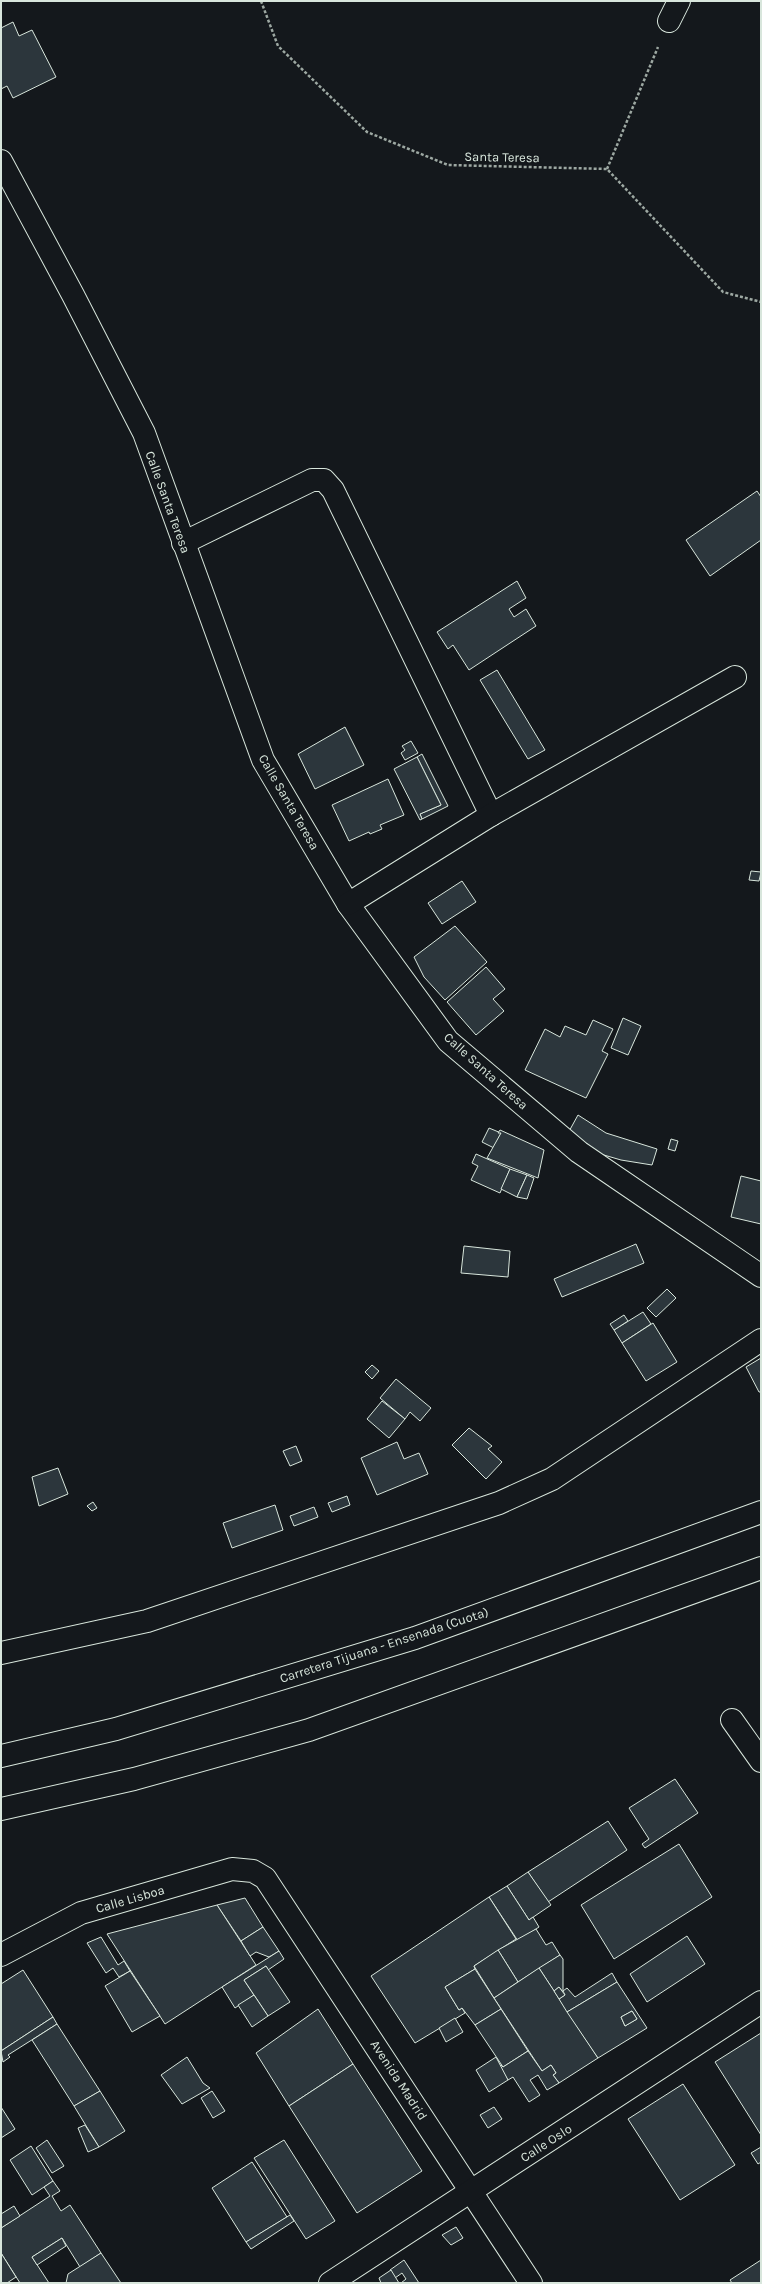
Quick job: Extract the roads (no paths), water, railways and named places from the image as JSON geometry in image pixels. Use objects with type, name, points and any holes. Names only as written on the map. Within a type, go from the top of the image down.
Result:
[{"type":"main road","points":[[669,21],[679,1]]},
{"type":"main road","name":"Calle Santa Teresa","points":[[1,161],[73,295],[144,433],[263,760],[348,904],[448,1041],[579,1152],[761,1276]]},
{"type":"main road","points":[[183,542],[312,480],[324,480],[333,490],[491,815]]},
{"type":"main road","points":[[348,904],[491,815],[735,677]]},
{"type":"main road","points":[[1,1652],[147,1622],[499,1503],[552,1479],[761,1340]]},
{"type":"main road","name":"Carretera Tijuana - Ensenada (Cuota)","points":[[1,1756],[116,1729],[416,1638],[761,1512]]},
{"type":"main road","points":[[1,1809],[134,1780],[309,1730],[761,1568]]},
{"type":"main road","points":[[732,1720],[761,1762]]},
{"type":"main road","name":"Calle Lisboa","points":[[1,1955],[81,1913],[232,1869],[253,1871],[265,1878]]},
{"type":"main road","name":"Avenida Madrid","points":[[265,1878],[531,2283]]},
{"type":"main road","name":"Calle Oslo","points":[[330,2283],[761,2002]]}]
